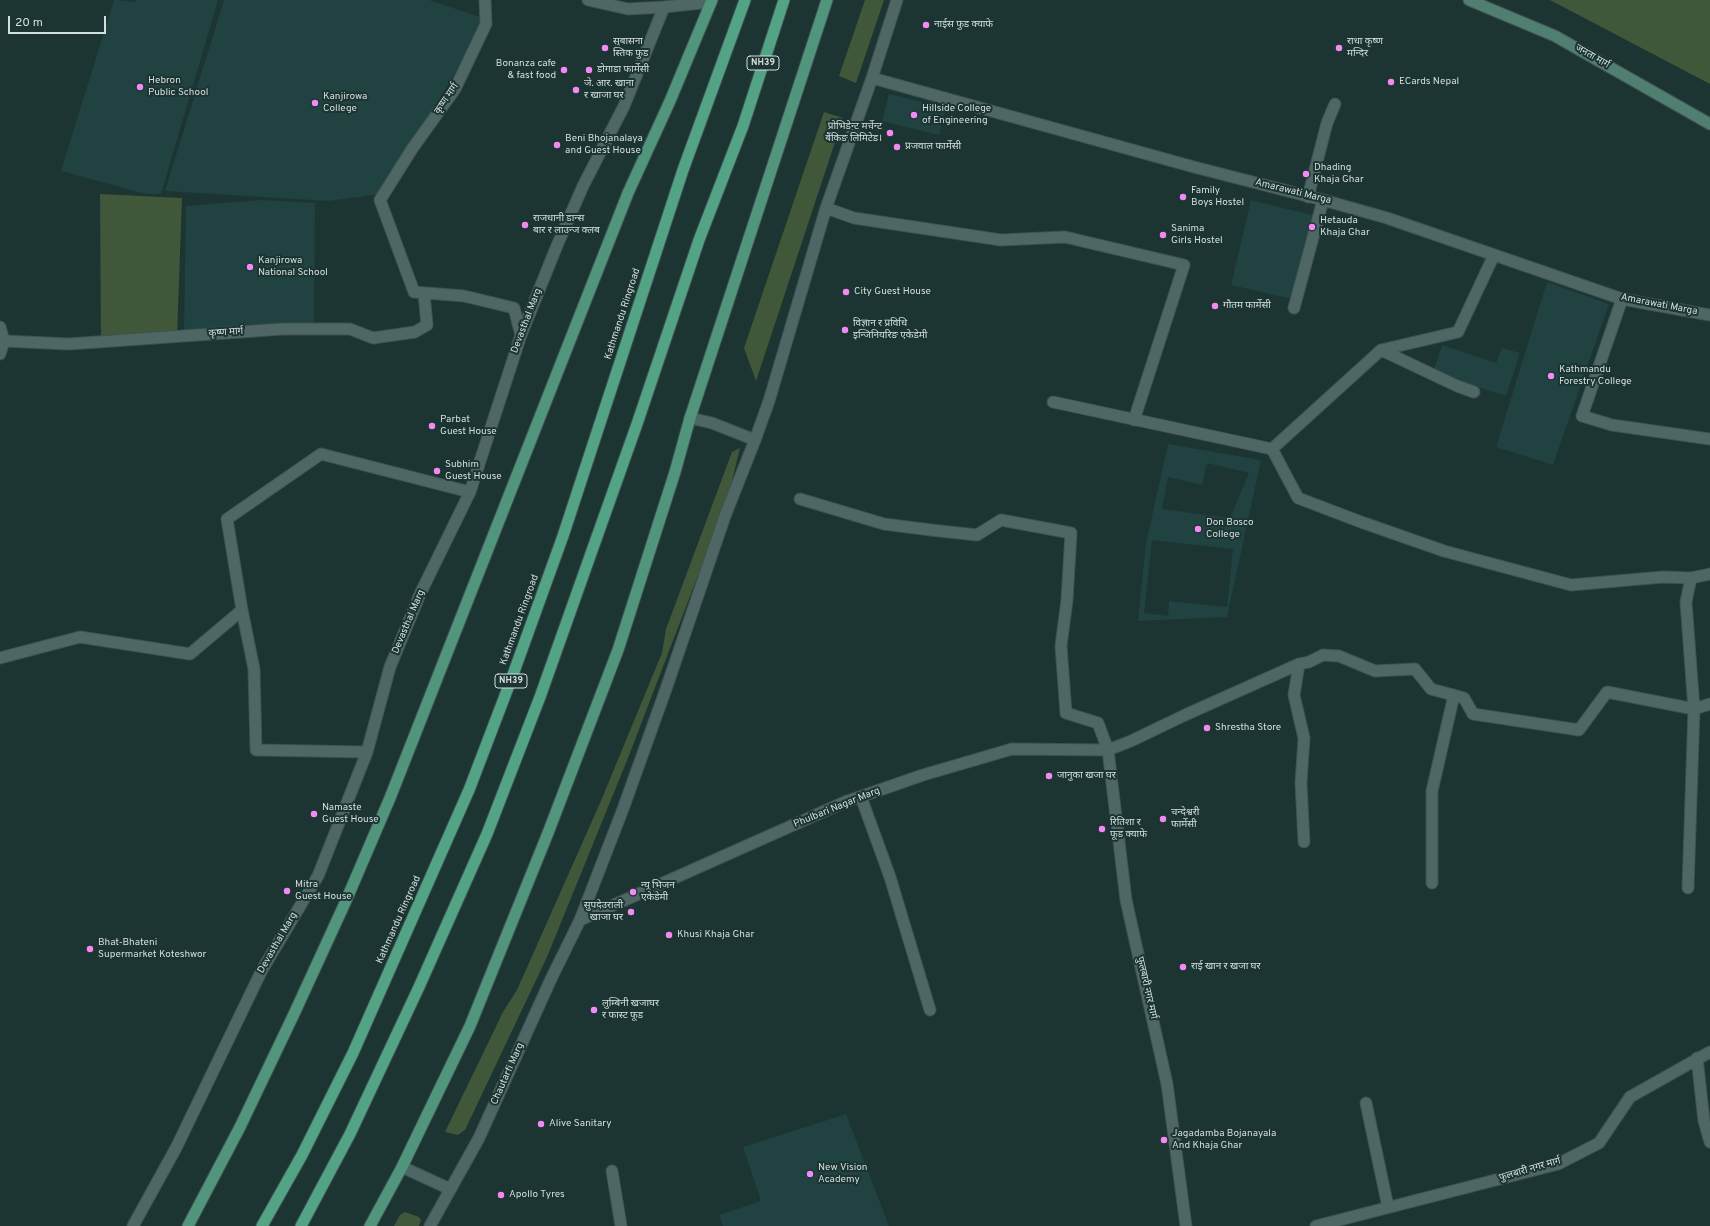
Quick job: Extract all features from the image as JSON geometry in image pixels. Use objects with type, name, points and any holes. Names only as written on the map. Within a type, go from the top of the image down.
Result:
[{"type":"highway","name":"Kathmandu Ringroad","points":[[262,1226],[302,1155],[353,1053],[469,790],[511,680],[563,536],[684,170],[745,0]]},
{"type":"highway","name":"NH39","points":[[301,1226],[350,1134],[419,987],[487,834],[543,689],[637,424],[699,240],[743,126],[784,0]]},
{"type":"main road","points":[[370,1226],[402,1167],[470,1026],[548,833],[618,650],[675,472],[690,418],[827,0]]},
{"type":"main road","name":"जनता मार्ग","points":[[1469,0],[1555,36],[1710,124]]},
{"type":"main road","points":[[188,1226],[240,1127],[294,1014],[363,861],[628,192],[670,101],[711,1]]},
{"type":"street","name":"कृष्ण मार्ग","points":[[4,341],[69,344],[283,329],[350,329],[374,338],[415,332],[427,325],[424,294],[414,292],[380,200],[412,149],[455,89],[486,24],[485,0]]},
{"type":"street","points":[[588,0],[628,9],[664,7],[711,1]]},
{"type":"street","name":"Chautarfi Marg","points":[[430,1226],[479,1138],[550,979],[580,920],[623,809],[725,516],[755,440],[771,393],[826,208],[898,0]]},
{"type":"street","name":"Devasthal Marg","points":[[133,1226],[176,1148],[262,970],[318,876],[367,752],[390,667],[421,592],[470,492],[521,335],[556,248],[584,186],[624,106],[664,7]]},
{"type":"street","name":"Amarawati Marga","points":[[872,78],[1194,167],[1387,218],[1622,299],[1710,315]]},
{"type":"street","points":[[1308,197],[1327,123],[1335,104]]},
{"type":"street","points":[[1294,308],[1323,200]]},
{"type":"street","points":[[826,208],[854,218],[1001,240],[1065,237],[1184,265],[1134,420]]},
{"type":"street","points":[[1272,449],[1381,350],[1458,332],[1494,255]]},
{"type":"street","points":[[424,294],[464,296],[514,308],[521,335]]},
{"type":"street","points":[[1622,299],[1582,416],[1612,425],[1710,439]]},
{"type":"street","points":[[0,327],[4,341],[0,354]]},
{"type":"street","points":[[1381,350],[1457,386],[1474,392]]},
{"type":"street","points":[[1053,402],[1272,449]]},
{"type":"street","points":[[690,418],[712,423],[755,440]]},
{"type":"street","points":[[1272,449],[1298,498],[1444,551],[1571,585],[1663,577],[1691,578],[1710,574]]},
{"type":"street","points":[[367,752],[256,750],[254,669],[242,610],[227,518],[321,454],[470,492]]},
{"type":"street","name":"फुलबारी नगर मार्ग","points":[[800,499],[884,524],[939,531],[977,535],[1001,520],[1071,533],[1067,600],[1061,646],[1066,713],[1098,723],[1108,750],[1126,900],[1167,1084],[1186,1226]]},
{"type":"street","points":[[1688,888],[1694,709],[1686,602],[1691,578]]},
{"type":"street","points":[[0,658],[80,637],[190,654],[242,610]]},
{"type":"street","points":[[1108,750],[1131,741],[1185,714],[1323,655],[1339,656],[1375,671],[1415,668],[1431,689],[1464,698],[1473,714],[1579,730],[1607,692],[1694,709],[1710,704]]},
{"type":"street","points":[[1299,664],[1294,695],[1304,738],[1301,783],[1304,842]]},
{"type":"street","points":[[1432,883],[1432,791],[1454,695]]},
{"type":"street","name":"Phulbari Nagar Marg","points":[[580,920],[845,802],[923,775],[1012,749],[1108,750]]},
{"type":"street","points":[[861,797],[890,877],[930,1010]]},
{"type":"street","name":"फुलबारी नगर मार्ग","points":[[1316,1226],[1558,1164],[1599,1143],[1630,1097],[1710,1052]]},
{"type":"street","points":[[1697,1058],[1704,1121],[1710,1142]]},
{"type":"street","points":[[1366,1103],[1388,1207]]},
{"type":"street","points":[[402,1167],[450,1189]]},
{"type":"street","points":[[612,1171],[621,1226]]},
{"type":"shaded area","name":"Hebron Public School","points":[[114,0],[136,2],[137,0],[218,0],[161,194],[146,194],[61,171]]},
{"type":"shaded area","name":"Kanjirowa College","points":[[224,0],[429,0],[483,18],[454,75],[380,194],[328,201],[165,191]]},
{"type":"shaded area","name":"Hillside College of Engineering","points":[[889,94],[946,108],[939,135],[882,121]]},
{"type":"shaded area","name":"Kanjirowa National School","points":[[262,200],[315,203],[314,329],[184,330],[186,206]]},
{"type":"shaded area","points":[[1251,200],[1312,215],[1292,299],[1231,285]]},
{"type":"shaded area","name":"Kathmandu Forestry College","points":[[1547,282],[1609,304],[1553,465],[1496,447]]},
{"type":"shaded area","points":[[1442,345],[1496,363],[1502,348],[1520,353],[1506,396],[1433,372]]},
{"type":"shaded area","name":"Don Bosco College","points":[[1168,444],[1261,460],[1227,617],[1138,621],[1146,543]],"holes":[[[1207,463],[1249,473],[1230,518],[1162,509],[1168,477],[1202,485]],[[1152,540],[1233,549],[1227,607],[1169,601],[1168,616],[1144,613]]]},
{"type":"shaded area","name":"New Vision Academy","points":[[846,1114],[889,1226],[723,1226],[719,1215],[761,1201],[743,1147]]},
{"type":"green space","points":[[865,0],[884,0],[856,83],[839,76]]},
{"type":"green space","points":[[1550,0],[1710,0],[1710,84]]},
{"type":"green space","points":[[824,112],[843,118],[756,381],[744,348]]},
{"type":"green space","points":[[100,194],[182,198],[177,336],[101,342]]},
{"type":"green space","points":[[740,448],[728,497],[628,758],[547,957],[465,1130],[458,1135],[445,1132],[503,1012],[517,990],[600,803],[662,653],[666,629],[732,452]]},
{"type":"green space","points":[[405,1212],[419,1217],[421,1220],[419,1226],[394,1226],[400,1215]]},
{"type":"place","name":"नाईस फुड क्याफे","points":[[926,25]]},
{"type":"place","name":"सुबासना स्तिक फुड","points":[[605,48]]},
{"type":"place","name":"राधा कृष्ण मन्दिर","points":[[1339,48]]},
{"type":"place","name":"Bonanza cafe & fast food","points":[[564,70]]},
{"type":"place","name":"डोगाडा फार्मेसी","points":[[589,70]]},
{"type":"place","name":"ECards Nepal","points":[[1391,82]]},
{"type":"place","name":"Hebron Public School","points":[[140,87]]},
{"type":"place","name":"जे. आर. खाना र खाजा घर","points":[[576,90]]},
{"type":"place","name":"Kanjirowa College","points":[[315,103]]},
{"type":"place","name":"Hillside College of Engineering","points":[[914,115]]},
{"type":"place","name":"प्रोभिडेन्ट मर्चेन्ट बैंकिङ लिमिटेड।","points":[[890,133]]},
{"type":"place","name":"Beni Bhojanalaya and Guest House","points":[[557,145]]},
{"type":"place","name":"प्रजवाल फार्मेसी","points":[[897,147]]},
{"type":"place","name":"Dhading Khaja Ghar","points":[[1306,174]]},
{"type":"place","name":"Family Boys Hostel","points":[[1183,197]]},
{"type":"place","name":"राजधानी डान्स बार र लाउन्ज क्लब","points":[[525,225]]},
{"type":"place","name":"Hetauda Khaja Ghar","points":[[1312,227]]},
{"type":"place","name":"Sanima Girls Hostel","points":[[1163,235]]},
{"type":"place","name":"Kanjirowa National School","points":[[250,267]]},
{"type":"place","name":"City Guest House","points":[[846,292]]},
{"type":"place","name":"गौतम फार्मेसी","points":[[1215,306]]},
{"type":"place","name":"विज्ञान र प्रविधि इन्जिनियरिङ एकेडेमी","points":[[845,330]]},
{"type":"place","name":"Kathmandu Forestry College","points":[[1551,376]]},
{"type":"place","name":"Parbat Guest House","points":[[432,426]]},
{"type":"place","name":"Subhim Guest House","points":[[437,471]]},
{"type":"place","name":"Don Bosco College","points":[[1198,529]]},
{"type":"place","name":"Shrestha Store","points":[[1207,728]]},
{"type":"place","name":"जानुका खजा घर","points":[[1049,776]]},
{"type":"place","name":"Namaste Guest House","points":[[314,814]]},
{"type":"place","name":"चन्देश्वरी फार्मेसी","points":[[1163,819]]},
{"type":"place","name":"रितिशा र फूड क्याफे","points":[[1102,829]]},
{"type":"place","name":"Mitra Guest House","points":[[287,891]]},
{"type":"place","name":"न्यू भिजन एकेडेमी","points":[[633,892]]},
{"type":"place","name":"सुपदेउराली खाजा घर","points":[[631,912]]},
{"type":"place","name":"Khusi Khaja Ghar","points":[[669,935]]},
{"type":"place","name":"Bhat-Bhateni Supermarket Koteshwor","points":[[90,949]]},
{"type":"place","name":"राई खान र खजा घर","points":[[1183,967]]},
{"type":"place","name":"लुम्बिनी खजाघर र फास्ट फूड","points":[[594,1010]]},
{"type":"place","name":"Alive Sanitary","points":[[541,1124]]},
{"type":"place","name":"Jagadamba Bojanayala And Khaja Ghar","points":[[1164,1140]]},
{"type":"place","name":"New Vision Academy","points":[[810,1174]]},
{"type":"place","name":"Apollo Tyres","points":[[501,1195]]}]
